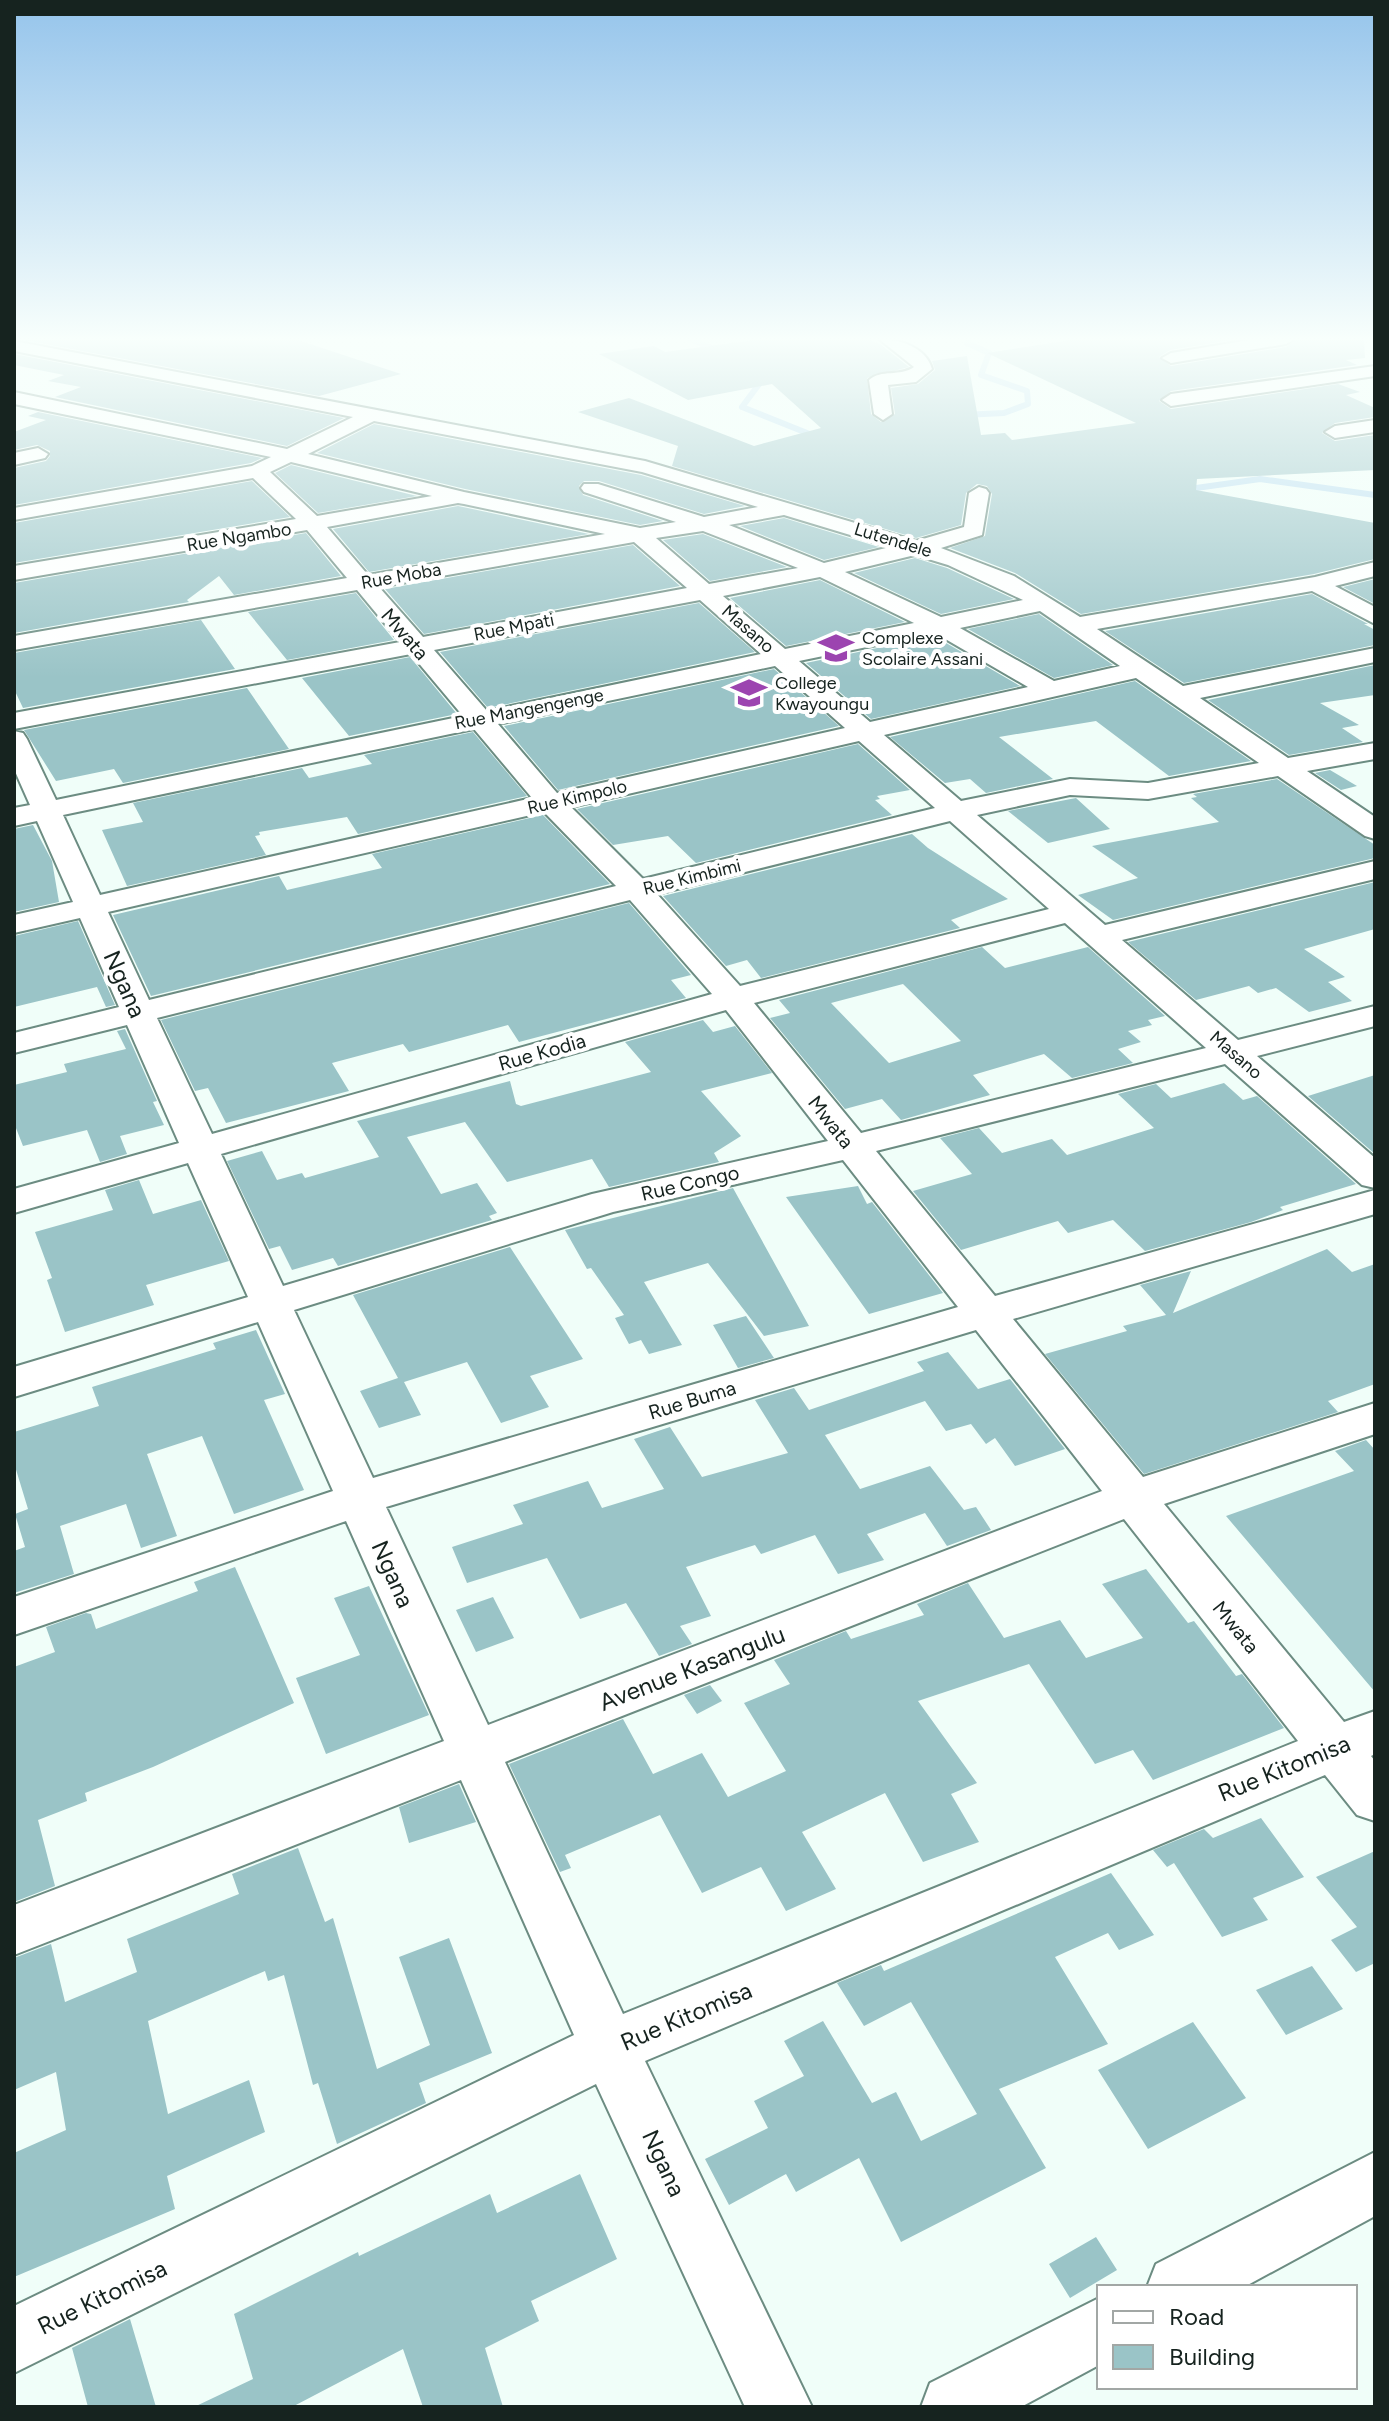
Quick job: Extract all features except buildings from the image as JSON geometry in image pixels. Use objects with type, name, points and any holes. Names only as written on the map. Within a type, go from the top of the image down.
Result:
[{"type":"street","name":"Masano","points":[[281,452],[464,498],[638,534],[1375,1177]]},
{"type":"street","points":[[14,514],[257,471],[295,452]]},
{"type":"street","name":"Lutendele","points":[[566,452],[645,467],[919,547],[1006,581],[1044,603],[1375,830]]},
{"type":"street","points":[[14,459],[38,454]]},
{"type":"street","name":"Mwata","points":[[257,471],[314,525],[360,583],[551,803],[637,890],[733,998],[850,1147],[988,1312],[1133,1497],[1354,1740],[1375,1799]]},
{"type":"street","points":[[591,488],[705,523],[823,570],[994,654],[1051,690]]},
{"type":"street","name":"Rue Mpati","points":[[14,721],[823,570],[974,530],[979,493]]},
{"type":"street","name":"Rue Ngambo","points":[[14,573],[464,498]]},
{"type":"street","name":"Rue Moba","points":[[14,643],[788,509]]},
{"type":"street","points":[[1076,625],[1315,584],[1375,569]]},
{"type":"street","points":[[1315,584],[1375,617]]},
{"type":"street","name":"Rue Mangengenge","points":[[30,814],[1044,603]]},
{"type":"street","points":[[1178,695],[1375,655]]},
{"type":"street","name":"Rue Kimpolo","points":[[14,924],[1141,669]]},
{"type":"street","name":"Ngana","points":[[14,739],[30,814],[90,907],[609,2048],[779,2407]]},
{"type":"street","name":"Rue Kimbimi","points":[[14,1043],[956,811],[1070,787],[1148,791],[1375,751]]},
{"type":"street","points":[[1099,936],[1375,870]]},
{"type":"street","name":"Rue Kodia","points":[[14,1201],[733,998],[1072,912]]},
{"type":"street","name":"Rue Congo","points":[[14,1382],[605,1202],[850,1147],[1234,1054],[1375,1016]]},
{"type":"street","name":"Rue Buma","points":[[14,1616],[359,1499],[988,1312],[1375,1202]]},
{"type":"street","name":"Avenue Kasangulu","points":[[14,1930],[1133,1497],[1375,1418]]},
{"type":"street","name":"Rue Kitomisa","points":[[14,2340],[609,2048],[1354,1740]]},
{"type":"street","points":[[1183,2285],[1375,2183]]},
{"type":"street","points":[[954,2407],[1097,2331]]},
{"type":"waterway","points":[[1182,490],[1260,479],[1375,495]]},
{"type":"place","name":"Complexe Scolaire Assani","points":[[836,648]]},
{"type":"place","name":"College Kwayoungu","points":[[749,693]]}]
